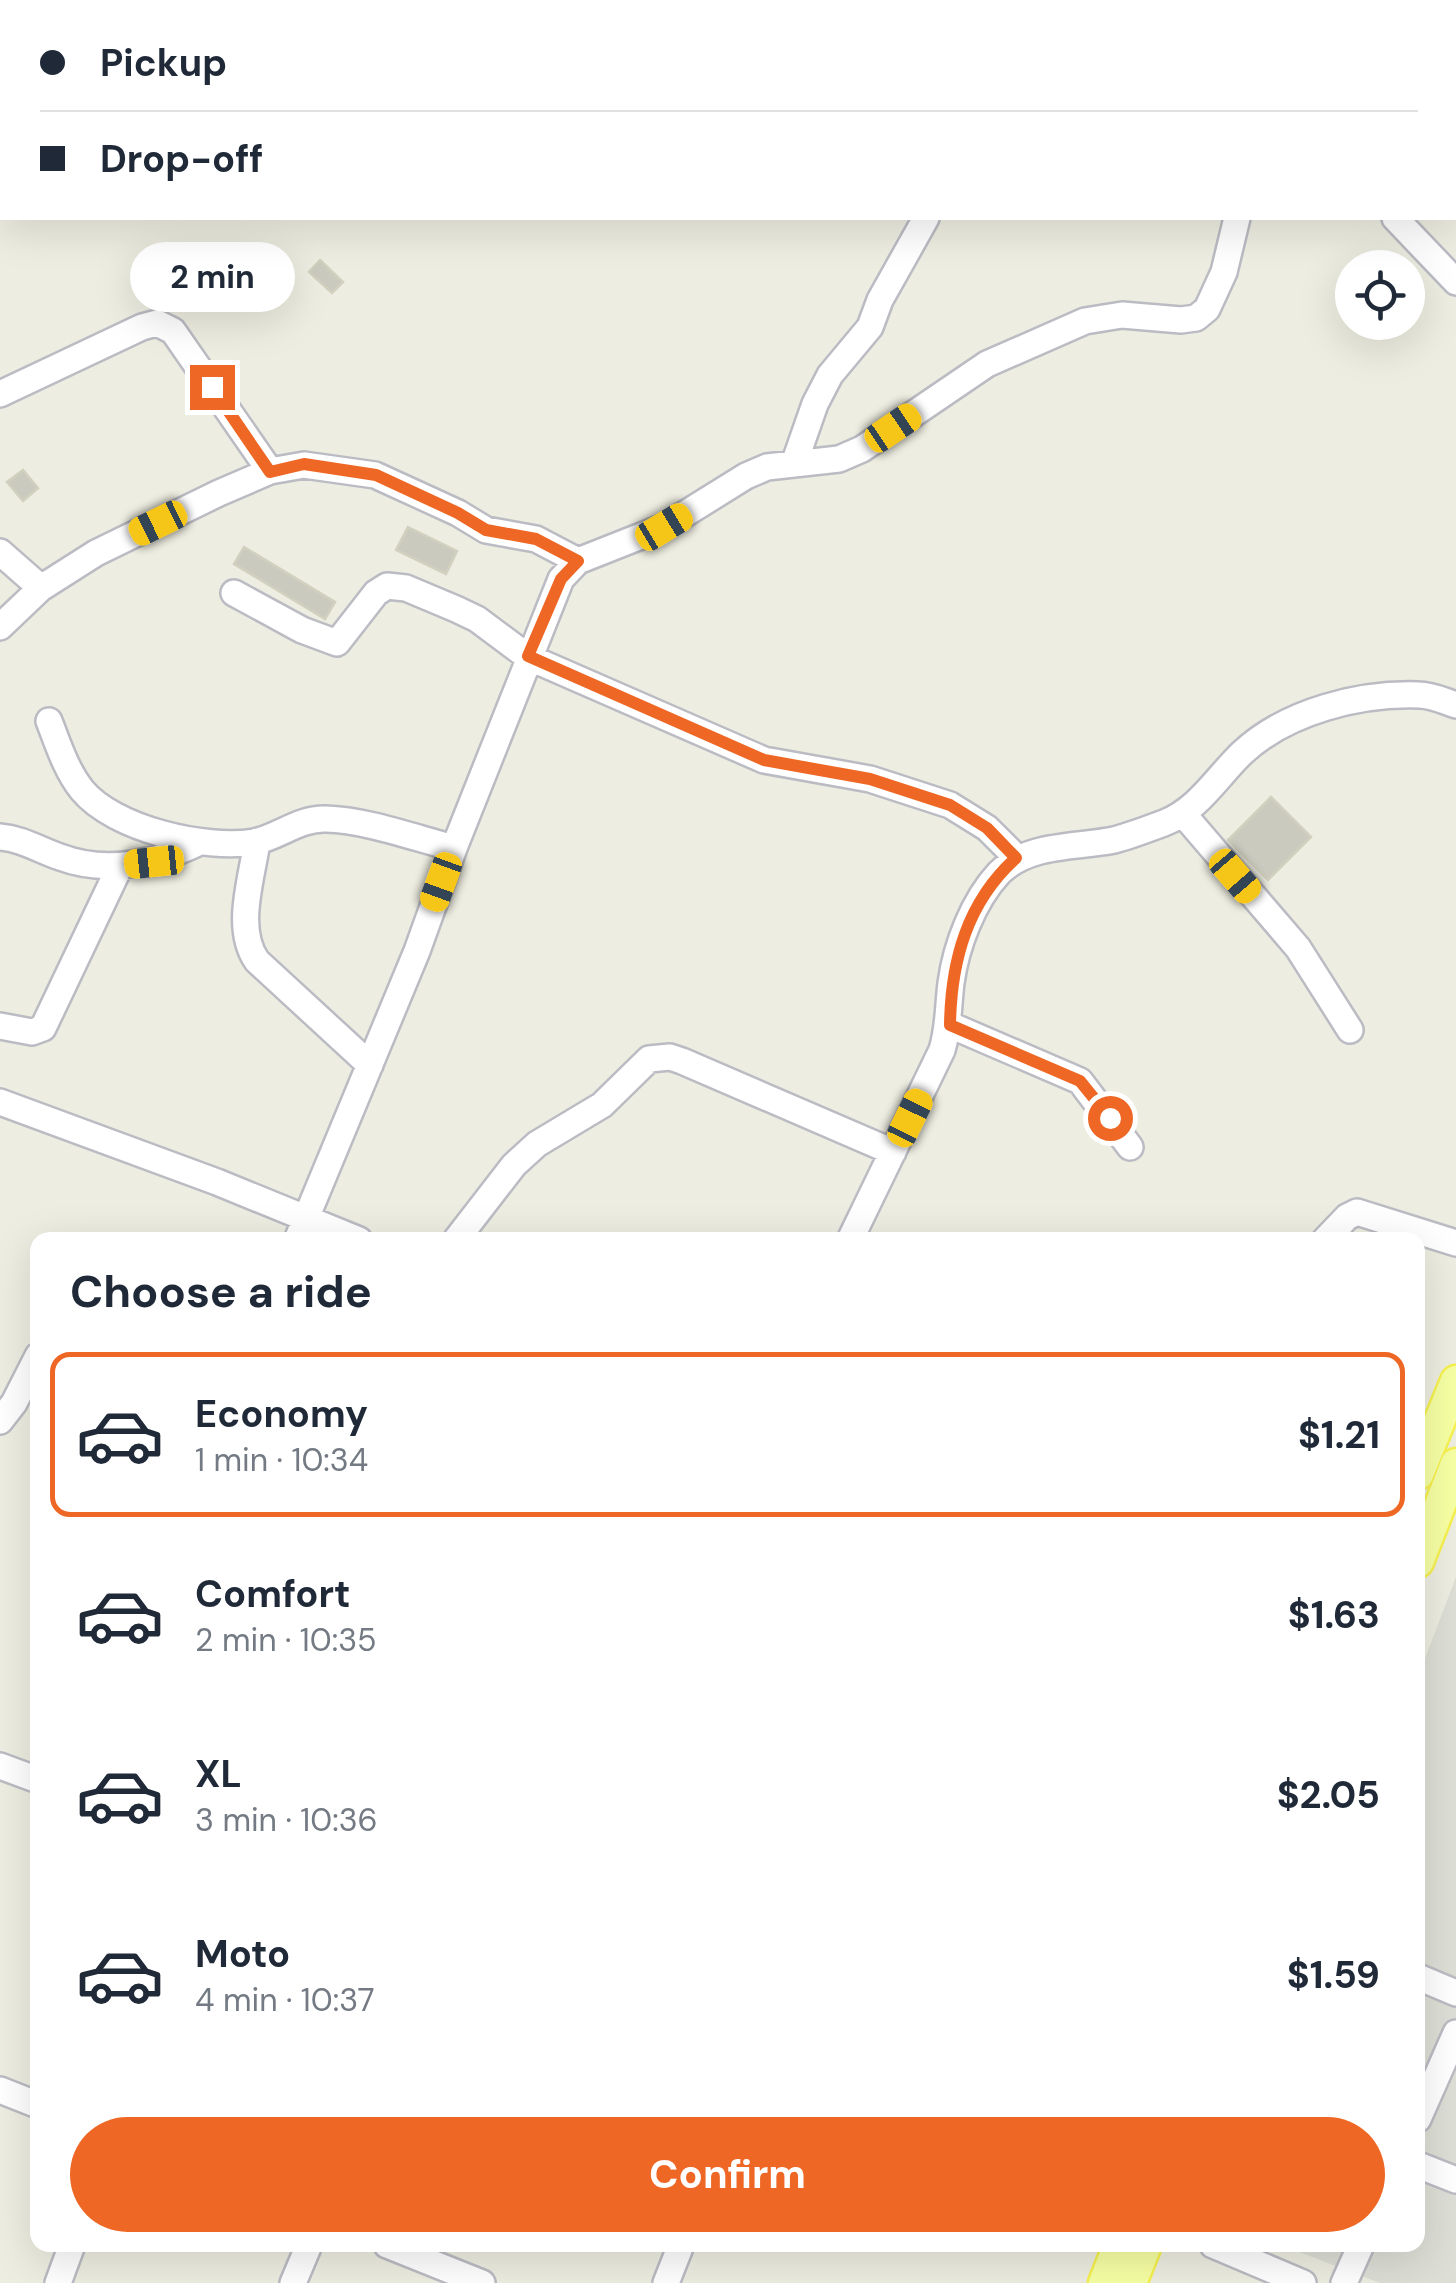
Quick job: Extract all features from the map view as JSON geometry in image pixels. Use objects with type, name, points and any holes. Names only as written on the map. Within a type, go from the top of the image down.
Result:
[{"type":"main road","points":[[1425,1453],[1456,1381]]},
{"type":"main road","points":[[1425,1549],[1449,1504],[1456,1464]]},
{"type":"main road","points":[[1104,2283],[1117,2252]]},
{"type":"main road","points":[[1131,2283],[1143,2252]]},
{"type":"street","points":[[794,464],[815,404],[830,375],[870,327],[880,300],[925,220]]},
{"type":"street","points":[[0,1102],[217,1182],[300,1230],[370,1066],[561,579],[578,561],[664,527],[746,476],[767,468],[839,459],[862,450],[988,364],[1085,321],[1122,316],[1196,318],[1207,309],[1224,272],[1237,220]]},
{"type":"street","points":[[1398,220],[1456,282]]},
{"type":"street","points":[[0,394],[157,323],[173,331],[270,472]]},
{"type":"street","points":[[0,628],[41,588],[96,554],[219,493],[270,472],[304,464],[376,475],[486,530],[536,539],[578,561]]},
{"type":"street","points":[[0,552],[41,588]]},
{"type":"street","points":[[234,593],[302,630],[338,643],[376,593],[387,586],[406,588],[478,619],[528,656],[764,760],[870,779],[950,805],[987,828],[1016,858]]},
{"type":"street","points":[[854,1232],[942,1050],[950,1025],[951,985],[960,941],[996,876],[1016,858],[1116,840],[1184,815],[1244,751],[1272,731],[1312,712],[1366,698],[1424,695],[1456,705]]},
{"type":"street","points":[[49,721],[68,768],[84,792],[111,814],[159,832],[200,842],[258,842],[302,822],[326,818],[454,848]]},
{"type":"street","points":[[1184,815],[1298,948],[1350,1030]]},
{"type":"street","points":[[0,837],[17,838],[62,858],[120,866],[154,862],[200,842]]},
{"type":"street","points":[[258,842],[245,924],[246,945],[257,960],[370,1066]]},
{"type":"street","points":[[0,1026],[32,1032],[43,1028],[120,866]]},
{"type":"street","points":[[950,1025],[1080,1081],[1130,1146]]},
{"type":"street","points":[[462,1232],[524,1155],[602,1105],[649,1059],[659,1057],[682,1060],[893,1152]]},
{"type":"street","points":[[1333,1232],[1357,1212],[1421,1232]]},
{"type":"street","points":[[1425,1233],[1456,1243]]},
{"type":"street","points":[[0,1421],[30,1371]]},
{"type":"street","points":[[0,1766],[30,1777]]},
{"type":"street","points":[[1425,1980],[1456,1993]]},
{"type":"street","points":[[1425,2103],[1456,2033]]},
{"type":"street","points":[[0,2090],[30,2102]]},
{"type":"street","points":[[1425,2168],[1456,2180]]},
{"type":"street","points":[[58,2283],[69,2252]]},
{"type":"street","points":[[293,2283],[306,2252]]},
{"type":"street","points":[[405,2252],[482,2283]]},
{"type":"street","points":[[666,2283],[678,2252]]},
{"type":"street","points":[[1230,2252],[1303,2283]]},
{"type":"street","points":[[1344,2283],[1358,2252]]},
{"type":"shaded area","points":[[1456,1577],[1456,2283],[1380,2283],[1299,2252],[1425,2252],[1425,1659]]},
{"type":"building","points":[[320,260],[343,282],[332,293],[309,272]]},
{"type":"building","points":[[23,470],[38,488],[23,501],[7,482]]},
{"type":"building","points":[[408,527],[457,551],[446,574],[396,550]]},
{"type":"building","points":[[244,547],[335,602],[325,619],[234,564]]},
{"type":"building","points":[[1271,797],[1311,837],[1268,880],[1228,840]]},
{"type":"route","points":[[212,387],[270,472],[304,464],[376,475],[486,530],[528,536],[578,561],[561,579],[528,656],[764,760],[870,779],[950,805],[987,828],[1016,858],[996,876],[960,941],[951,985],[950,1025],[1080,1081],[1110,1118]]}]
